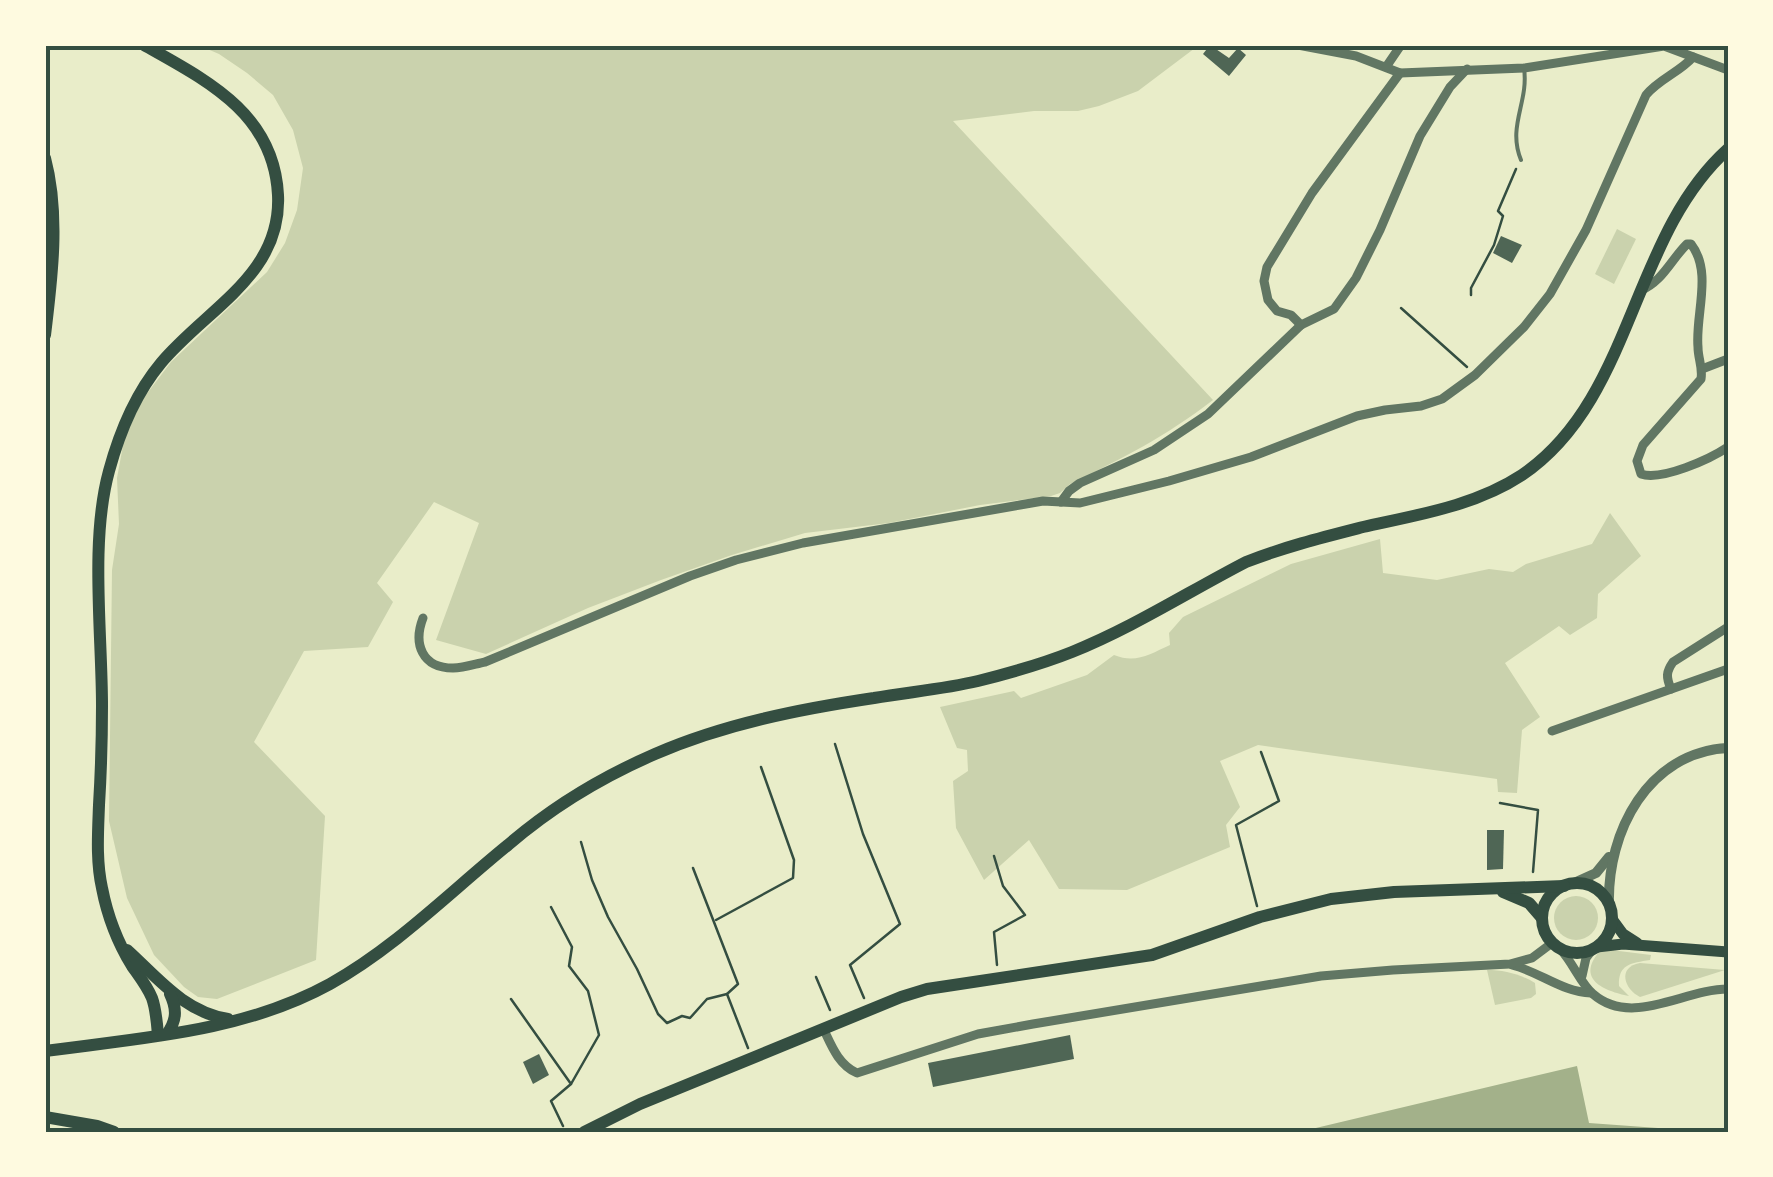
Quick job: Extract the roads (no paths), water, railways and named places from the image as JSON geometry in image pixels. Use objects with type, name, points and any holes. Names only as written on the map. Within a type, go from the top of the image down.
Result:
[{"type":"main road","points":[[144,46],[194,73],[232,100],[270,155],[276,176],[278,214],[275,233],[256,269],[157,367],[126,421],[107,478],[100,553],[98,869],[107,910],[154,1003],[163,1034]]},
{"type":"main road","points":[[45,1051],[235,1020],[306,996],[412,928],[543,817],[620,770],[659,752],[749,722],[949,686],[1034,665],[1110,635],[1246,562],[1324,537],[1438,511],[1495,490],[1521,476],[1566,434],[1602,378],[1682,204],[1728,149]]},
{"type":"main road","points":[[45,158],[50,175],[53,242],[45,335]]},
{"type":"main road","points":[[1569,885],[1548,898],[1542,918],[1543,927],[1557,946],[1572,953],[1614,944],[1728,952]]},
{"type":"main road","points":[[584,1132],[640,1104],[927,989],[1152,955],[1260,917],[1358,895],[1569,885],[1595,888],[1623,934],[1641,945]]},
{"type":"main road","points":[[1491,888],[1529,904],[1542,918]]},
{"type":"main road","points":[[1594,948],[1604,940],[1612,919]]},
{"type":"main road","points":[[122,946],[166,988],[196,1009],[235,1020]]},
{"type":"main road","points":[[163,1034],[173,1026],[175,1010],[166,988]]},
{"type":"main road","points":[[45,1118],[114,1132]]},
{"type":"street","points":[[1298,45],[1356,56],[1400,72],[1524,68],[1664,46],[1728,70]]},
{"type":"street","points":[[1386,67],[1401,45]]},
{"type":"street","points":[[423,618],[418,642],[426,660],[455,668],[485,662],[736,560],[1020,505],[1080,503],[1251,457],[1356,416],[1421,406],[1442,398],[1476,375],[1524,328],[1550,294],[1586,230],[1646,95],[1693,56]]},
{"type":"street","points":[[1061,502],[1080,483],[1154,450],[1208,414],[1301,325],[1334,308],[1356,278],[1420,136],[1450,88],[1467,69]]},
{"type":"street","points":[[1301,325],[1290,314],[1277,311],[1268,300],[1264,281],[1267,266],[1312,193],[1400,72]]},
{"type":"street","points":[[1639,292],[1653,286],[1681,250],[1692,244],[1702,274],[1700,379],[1643,445],[1637,462],[1641,474],[1649,476],[1680,468],[1712,458],[1728,447]]},
{"type":"street","points":[[1702,369],[1728,360]]},
{"type":"street","points":[[1671,689],[1666,678],[1674,662],[1728,627]]},
{"type":"street","points":[[1552,731],[1728,669]]},
{"type":"street","points":[[1569,885],[1596,873],[1613,852],[1644,791],[1658,777],[1691,755],[1728,748]]},
{"type":"street","points":[[1608,904],[1613,852]]},
{"type":"street","points":[[830,1028],[832,1049],[849,1069],[858,1073],[978,1034],[1308,978],[1510,964],[1557,946],[1591,993]]},
{"type":"street","points":[[1582,979],[1582,969],[1594,948]]},
{"type":"street","points":[[1510,964],[1536,972],[1569,990],[1591,993],[1608,1003],[1631,1008],[1728,989]]},
{"type":"lane","points":[[1521,160],[1516,127],[1526,84],[1524,68]]}]
